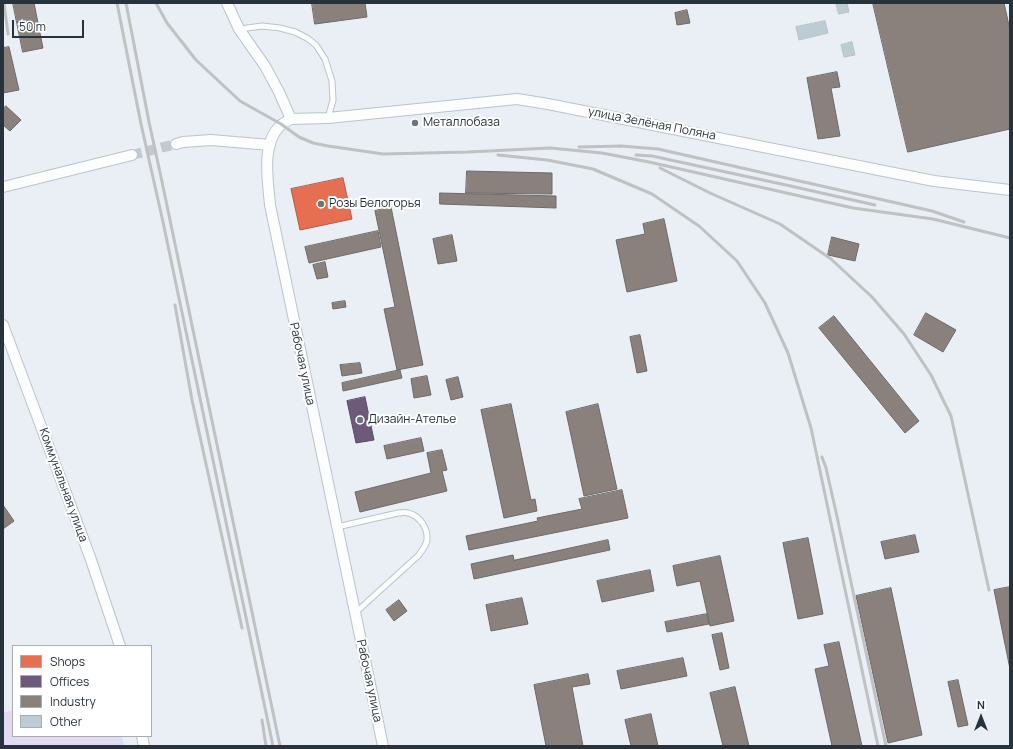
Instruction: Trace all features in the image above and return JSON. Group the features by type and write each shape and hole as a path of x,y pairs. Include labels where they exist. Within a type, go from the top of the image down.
{"street":[{"path":"227,3 239,29 265,66 291,119"},
{"name":"улица Зелёная Поляна","path":"291,119 328,118 517,99 556,105 934,181 1010,190"},
{"name":"Рабочая улица","path":"291,119 281,124 275,132 270,145 267,161 270,205 336,527 383,746"},
{"path":"176,144 211,140 270,145"},
{"path":"3,187 132,155"},
{"name":"Коммунальная улица","path":"3,325 90,557 120,645"}],"lane":[{"path":"239,29 262,26 280,28 295,32 307,38 316,45 325,59 332,81 333,100 328,118"},
{"path":"336,527 398,513 407,513 416,517 423,523 426,532 427,540 419,555 355,613"}],"shaded area":[{"path":"12,710 12,737 122,737 124,746 3,746 3,713"}],"building: Shops":[{"name":"Розы Белогорья","path":"343,178 352,219 300,230 291,189"}],"building: Offices":[{"name":"Дизайн-Ателье","path":"365,397 374,440 356,443 347,401"}],"building: Industry":[{"path":"13,3 34,3 43,48 23,52"},
{"path":"312,3 365,3 367,17 315,24"},
{"path":"873,3 1004,3 1010,30 1010,129 908,152"},
{"path":"687,10 690,23 677,25 675,13"},
{"path":"9,47 19,90 3,93 3,48"},
{"path":"837,72 840,87 831,88 840,136 818,139 807,78"},
{"path":"6,106 21,120 10,131 3,125 3,109"},
{"path":"467,171 552,173 552,194 466,193"},
{"path":"440,193 556,196 556,208 440,204"},
{"path":"391,207 423,365 397,370 384,309 395,307 375,211"},
{"path":"664,219 677,281 627,292 616,240 645,234 643,224"},
{"path":"378,231 381,247 309,263 305,247"},
{"path":"452,235 457,261 438,264 433,239"},
{"path":"832,237 859,244 855,261 828,255"},
{"path":"325,262 328,277 317,279 313,265"},
{"path":"345,301 346,307 333,309 332,303"},
{"path":"926,313 956,330 943,352 914,335"},
{"path":"834,316 919,421 905,433 819,328"},
{"path":"640,335 647,371 637,373 630,337"},
{"path":"360,363 362,373 342,376 340,365"},
{"path":"400,370 402,378 343,391 342,383"},
{"path":"427,376 431,395 414,398 411,379"},
{"path":"458,377 463,397 451,400 446,380"},
{"path":"511,404 531,500 535,499 537,511 504,518 481,410"},
{"path":"598,404 617,489 584,496 566,412"},
{"path":"421,438 424,451 387,459 384,446"},
{"path":"442,450 447,470 442,471 447,491 360,512 355,492 431,473 427,453"},
{"path":"622,490 628,518 469,550 466,536 538,521 537,518 582,509 579,499"},
{"path":"3,505 14,521 3,529"},
{"path":"915,535 919,552 885,559 881,542"},
{"path":"808,538 823,614 798,619 783,543"},
{"path":"608,540 610,550 474,579 471,564 513,555 514,560"},
{"path":"720,556 734,621 710,626 700,581 677,586 673,566"},
{"path":"650,570 654,591 602,602 597,581"},
{"path":"1010,587 1010,669 994,590"},
{"path":"891,588 922,735 888,743 856,596"},
{"path":"522,598 528,624 491,631 486,605"},
{"path":"399,600 407,611 394,621 386,610"},
{"path":"707,614 709,624 667,632 665,622"},
{"path":"722,633 729,668 720,670 712,635"},
{"path":"839,642 862,746 832,746 815,669 829,666 824,645"},
{"path":"683,658 687,676 621,689 617,671"},
{"path":"588,674 590,684 572,687 583,746 546,746 534,685"},
{"path":"958,680 968,725 958,727 948,682"},
{"path":"735,687 749,746 723,746 710,693"},
{"path":"651,714 658,746 631,746 625,720"}],"building: Other":[{"path":"836,3 847,3 849,12 839,14"},
{"path":"825,21 828,33 799,40 796,27"},
{"path":"852,42 855,55 844,57 841,45"}],"tunnel":[{"path":"132,155 176,144"}],"railway":[{"path":"4,3 8,34"},
{"path":"117,3 141,124 273,746"},
{"path":"126,3 149,122 280,746"},
{"path":"156,3 167,23 196,60 240,101 281,124 299,137 313,143 383,154 550,148 602,153 649,162 853,208 933,219 1010,238"},
{"path":"579,147 621,146 658,149 932,211 964,222"},
{"path":"498,155 547,160 593,169 652,194 699,226 737,261 765,303 788,353 811,428 878,746"},
{"path":"636,155 652,156 875,205"},
{"path":"660,168 710,193 780,224 831,259 872,297 904,334 931,375 951,416 989,590"},
{"path":"175,305 192,400 242,628"},
{"path":"822,457 836,512 886,746"},
{"path":"262,720 266,746"}],"place":[{"name":"Металлобаза","path":"415,123"},
{"name":"Розы Белогорья","path":"321,204"},
{"name":"Дизайн-Ателье","path":"360,420"}]}
